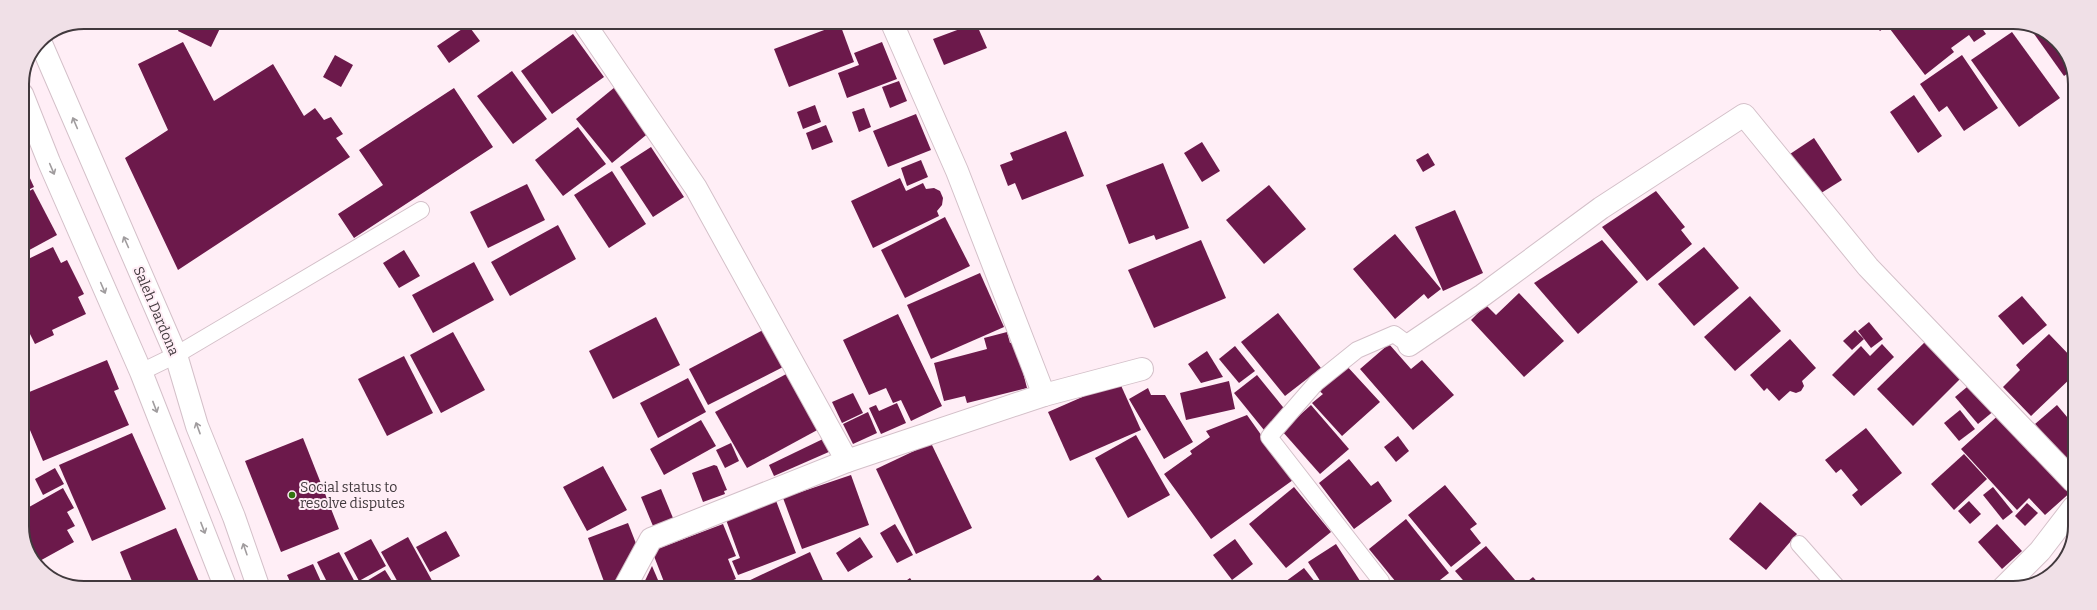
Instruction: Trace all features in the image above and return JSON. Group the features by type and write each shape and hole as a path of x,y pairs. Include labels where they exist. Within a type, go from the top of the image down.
{"street":[{"path":"589,29 696,188 847,462"},
{"path":"895,29 957,171 1044,395"},
{"name":"Saleh Dardona","path":"43,48 176,355 197,426 234,517 256,581"},
{"path":"29,111 64,197 141,372 223,581"},
{"path":"1409,345 1483,295 1601,208 1744,115 1868,268 2068,476"},
{"path":"628,581 650,539 847,462 1044,395 1142,369"},
{"path":"2010,581 2040,551 2068,515"}],"lane":[{"path":"141,372 176,355 421,210"},
{"path":"1381,581 1269,437 1316,383 1357,350 1394,334 1409,345"},
{"path":"1799,544 1832,581"}],"building":[{"path":"179,29 220,29 211,47 178,31"},
{"path":"462,29 471,29 480,41 449,63 437,46"},
{"path":"827,29 842,29 854,62 789,87 774,49"},
{"path":"960,29 979,29 987,48 944,65 933,39"},
{"path":"1890,29 1982,29 1986,34 1974,42 1969,35 1951,48 1954,52 1925,75"},
{"path":"2012,32 2060,98 2019,127 1971,60"},
{"path":"573,34 604,77 552,114 521,71"},
{"path":"2034,34 2043,38 2059,54 2066,70 2067,74 2064,76"},
{"path":"183,42 214,101 273,64 304,116 315,108 324,120 331,117 343,134 336,138 350,157 178,270 125,158 168,130 138,64"},
{"path":"882,42 897,79 847,98 838,73 859,65 854,53"},
{"path":"335,55 353,65 341,87 323,77"},
{"path":"1962,55 1998,108 1964,131 1947,106 1939,112 1920,84"},
{"path":"512,71 547,119 513,144 477,96"},
{"path":"899,81 907,101 890,108 882,87"},
{"path":"615,87 651,131 612,163 576,119"},
{"path":"454,88 493,147 354,238 338,214 383,185 359,150"},
{"path":"1914,95 1942,136 1918,153 1890,112"},
{"path":"815,105 821,122 803,129 797,112"},
{"path":"864,108 871,127 859,132 852,112"},
{"path":"916,114 931,150 888,167 873,131"},
{"path":"826,125 833,142 812,150 806,133"},
{"path":"578,127 606,164 563,196 535,160"},
{"path":"1066,131 1084,176 1022,200 1015,183 1008,186 1000,165 1013,160 1010,153"},
{"path":"1814,138 1842,180 1818,195 1790,154"},
{"path":"1202,142 1220,171 1202,182 1184,153"},
{"path":"651,147 684,197 653,217 620,167"},
{"path":"1428,153 1435,165 1423,172 1416,160"},
{"path":"921,160 928,177 907,186 901,168"},
{"path":"1163,163 1189,228 1156,240 1154,235 1129,244 1106,185"},
{"path":"612,171 646,224 609,248 574,195"},
{"path":"29,176 34,187 29,190"},
{"path":"900,178 906,191 923,183 926,189 934,188 940,191 943,198 942,205 937,211 939,216 873,248 851,201"},
{"path":"527,184 545,220 488,248 470,212"},
{"path":"1269,185 1306,229 1264,264 1226,220"},
{"path":"33,189 57,235 29,250 29,191"},
{"path":"1656,191 1685,227 1681,230 1692,244 1647,281 1602,227"},
{"path":"1455,210 1483,273 1443,291 1415,227"},
{"path":"945,217 970,266 905,298 881,250"},
{"path":"558,225 576,259 510,296 491,262"},
{"path":"1395,234 1441,289 1428,299 1424,294 1395,319 1353,269"},
{"path":"1201,240 1226,298 1154,328 1128,270"},
{"path":"1602,240 1638,282 1578,334 1534,283"},
{"path":"53,247 61,263 67,260 84,294 78,297 86,314 52,330 54,335 35,344 29,332 29,259"},
{"path":"1704,247 1739,288 1694,326 1658,284"},
{"path":"404,250 420,276 399,288 383,263"},
{"path":"474,262 494,300 433,333 412,295"},
{"path":"980,273 1004,327 931,359 907,305"},
{"path":"1519,293 1564,341 1524,377 1471,320 1486,305 1496,315"},
{"path":"1750,296 1781,331 1735,371 1704,337"},
{"path":"2022,296 2047,325 2023,345 1998,316"},
{"path":"1278,313 1321,368 1285,396 1241,342"},
{"path":"898,314 942,406 911,421 901,400 893,403 886,388 869,395 843,340"},
{"path":"656,317 680,365 613,399 589,351"},
{"path":"1869,322 1883,339 1871,348 1858,331"},
{"path":"765,329 785,366 708,405 689,369"},
{"path":"1855,330 1864,339 1852,350 1843,341"},
{"path":"453,332 485,390 441,413 410,355"},
{"path":"1007,332 1010,343 1015,341 1027,388 967,403 965,396 944,401 934,363 987,349 984,338"},
{"path":"2049,334 2068,354 2068,381 2031,416 2003,387 2020,370 2016,365"},
{"path":"1790,339 1816,368 1802,381 1804,386 1801,391 1796,393 1790,391 1779,401 1767,388 1764,391 1750,375"},
{"path":"1927,340 1963,376 1913,426 1877,389"},
{"path":"1389,344 1411,369 1422,360 1454,395 1413,430 1360,369"},
{"path":"1882,344 1894,357 1854,396 1832,375 1861,346 1870,356"},
{"path":"1235,346 1255,371 1239,383 1219,359"},
{"path":"1207,351 1223,377 1201,383 1188,364"},
{"path":"404,356 433,413 387,436 358,379"},
{"path":"107,360 119,389 114,391 129,425 43,461 29,428 29,392"},
{"path":"1345,364 1380,402 1342,436 1312,403 1323,394 1317,389"},
{"path":"790,372 821,428 747,468 715,412"},
{"path":"1257,375 1287,412 1264,430 1234,393"},
{"path":"688,378 706,412 658,438 640,403"},
{"path":"1119,381 1141,430 1070,461 1048,412"},
{"path":"1229,381 1235,409 1186,420 1180,393"},
{"path":"1973,382 1995,410 1978,424 1955,397"},
{"path":"1148,388 1151,395 1165,395 1193,442 1164,459 1129,399"},
{"path":"853,393 863,413 842,423 832,402"},
{"path":"897,403 906,423 881,434 869,408 876,405 879,411"},
{"path":"1311,405 1349,449 1320,474 1282,431"},
{"path":"2057,405 2068,418 2068,462 2035,424"},
{"path":"1960,410 1975,429 1959,441 1944,423"},
{"path":"868,412 877,433 853,444 843,424"},
{"path":"2002,412 2068,485 2068,494 2045,515 2029,498 2017,510 1961,449"},
{"path":"1247,415 1293,480 1211,539 1164,474 1192,454 1190,451 1210,437 1206,431"},
{"path":"701,420 716,446 664,475 650,449"},
{"path":"1866,428 1902,473 1861,506 1852,495 1858,490 1841,469 1836,473 1825,460"},
{"path":"132,433 166,509 92,541 59,465"},
{"path":"1136,435 1170,495 1128,518 1095,458"},
{"path":"1398,436 1409,451 1396,462 1384,447"},
{"name":"Social status to resolve disputes","path":"303,438 339,529 281,552 245,461"},
{"path":"825,438 831,451 774,476 769,465"},
{"path":"731,443 739,461 725,468 716,450"},
{"path":"931,443 972,528 916,554 876,469"},
{"path":"1964,454 1987,479 1954,510 1931,484"},
{"path":"1349,459 1371,486 1378,481 1392,501 1354,529 1319,483"},
{"path":"714,465 717,466 727,490 724,491 725,494 703,502 692,473"},
{"path":"603,466 627,510 587,531 563,487"},
{"path":"55,468 64,484 43,495 35,479"},
{"path":"851,475 869,525 802,549 783,498"},
{"path":"1445,485 1477,524 1470,529 1481,543 1451,567 1408,515"},
{"path":"1294,487 1331,532 1286,568 1249,524"},
{"path":"1993,487 2013,512 2003,520 1983,495"},
{"path":"63,488 74,508 67,512 75,526 67,530 74,542 41,560 36,553 30,537 29,507"},
{"path":"661,489 673,518 653,526 641,497"},
{"path":"775,498 796,553 738,575 732,561 740,558 725,517"},
{"path":"1969,501 1981,514 1970,524 1958,511"},
{"path":"1760,502 1797,534 1766,570 1729,539"},
{"path":"2027,503 2038,513 2025,526 2015,516"},
{"path":"1406,519 1449,573 1439,581 1395,581 1369,549"},
{"path":"628,523 637,546 622,581 604,581 588,538"},
{"path":"723,524 736,556 728,559 736,579 731,581 664,581 652,551"},
{"path":"895,524 913,555 897,563 880,533"},
{"path":"1997,524 2022,551 2002,569 1978,542"},
{"path":"176,528 199,581 132,581 120,552"},
{"path":"446,531 460,556 430,572 416,547"},
{"path":"408,537 432,581 397,581 381,552"},
{"path":"860,537 873,557 848,572 836,553"},
{"path":"371,539 386,566 359,581 344,553"},
{"path":"1235,539 1253,564 1232,580 1213,555"},
{"path":"1336,544 1360,581 1320,581 1308,562"},
{"path":"1486,546 1516,581 1464,581 1455,571"},
{"path":"339,552 354,581 326,581 317,562"},
{"path":"810,552 823,581 748,581"},
{"path":"313,564 321,581 290,581 287,575"},
{"path":"652,566 658,581 645,581"},
{"path":"1304,568 1314,581 1286,581"},
{"path":"385,570 392,581 367,581"},
{"path":"1098,575 1103,581 1092,581"},
{"path":"1533,577 1537,581 1528,581"}],"place":[{"name":"Social status to resolve disputes","path":"292,495"}]}
